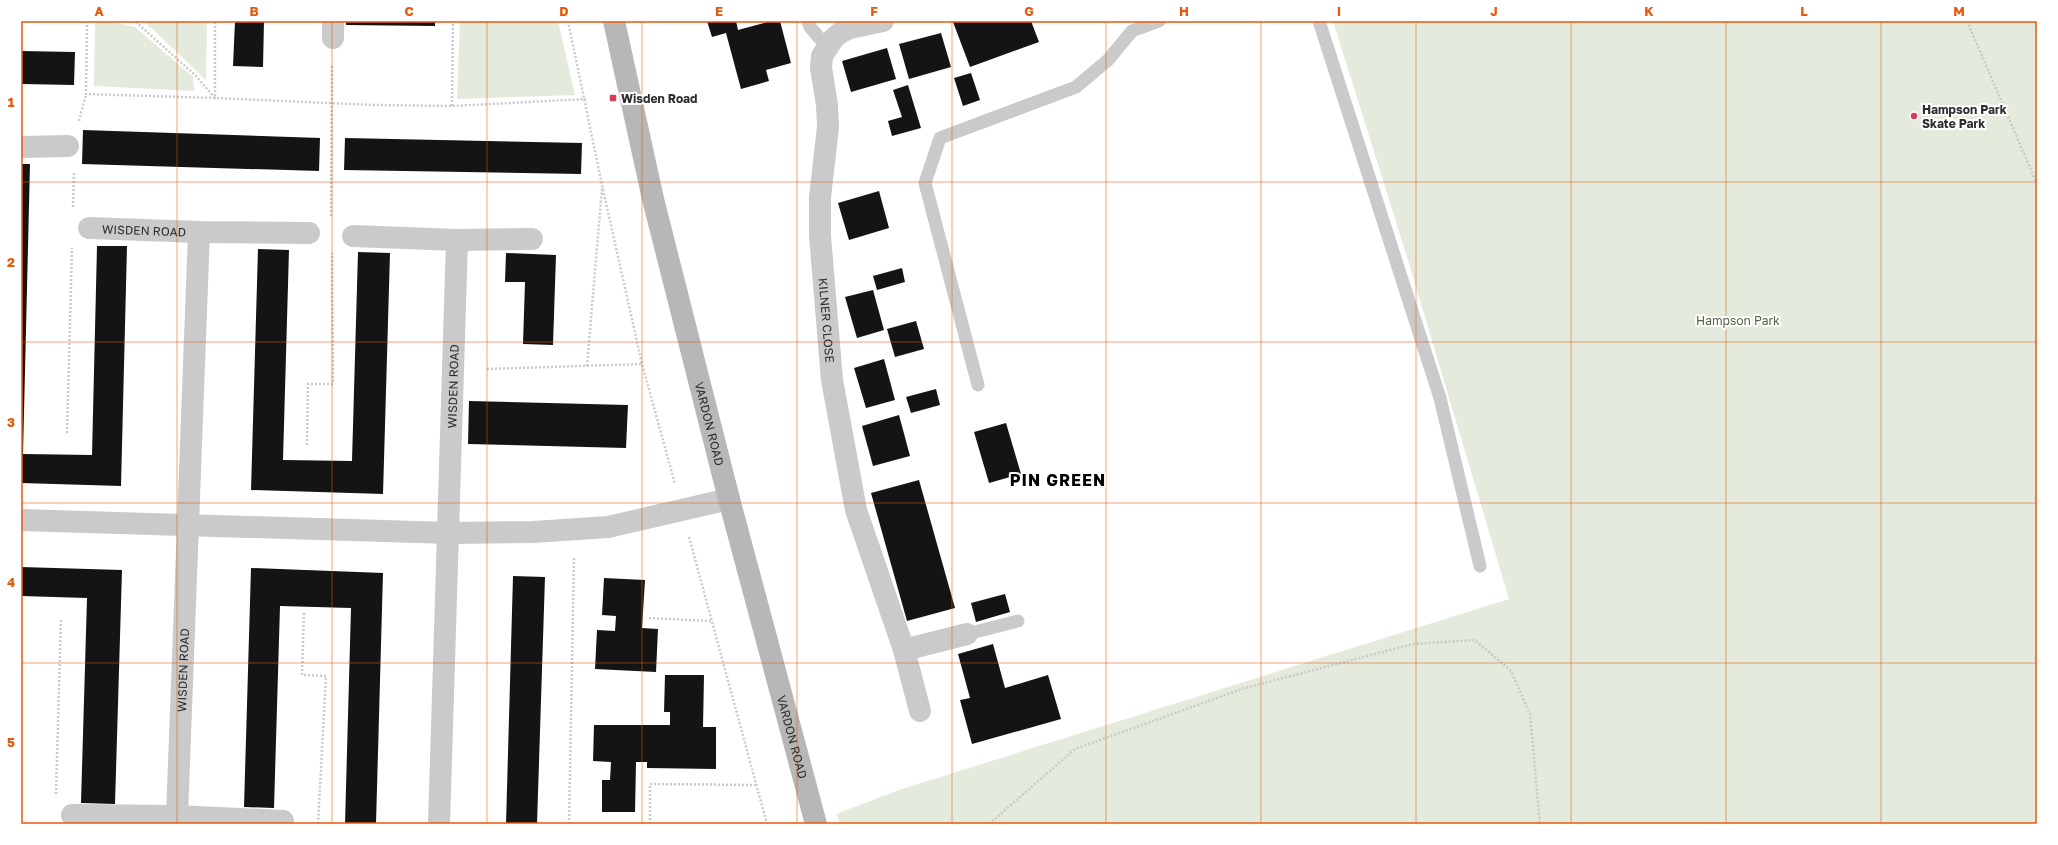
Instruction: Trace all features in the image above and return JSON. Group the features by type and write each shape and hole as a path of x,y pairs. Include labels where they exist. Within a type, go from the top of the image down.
{"street":[{"name":"VARDON ROAD","path":"614,21 653,199 728,499 816,824"},
{"name":"KILNER CLOSE","path":"883,21 850,28 833,39 822,56 821,68 827,105 828,127 820,197 820,236 832,380 856,510 904,650 920,711"},
{"path":"21,147 73,147"},
{"name":"WISDEN ROAD","path":"89,228 199,232 309,233"},
{"name":"WISDEN ROAD","path":"177,816 199,232"},
{"path":"353,236 458,240 532,239"},
{"name":"WISDEN ROAD","path":"439,824 458,240"},
{"path":"21,520 449,533 575,531 608,527 728,499"},
{"path":"904,650 966,634"},
{"path":"72,815 177,816 283,821"}],"lane":[{"path":"808,21 810,27 827,47"},
{"path":"978,385 925,183 940,138 1076,87 1108,60 1132,31 1159,21"},
{"path":"1319,21 1440,398 1480,566"},
{"path":"966,634 1018,621"}],"path":[{"path":"73,213 73,147 86,94 87,21"},
{"path":"132,21 136,22 189,70 215,98"},
{"path":"215,21 215,98"},
{"path":"452,106 453,21"},
{"path":"568,21 586,100 602,185 642,364 676,490"},
{"path":"1967,21 2037,184"},
{"path":"86,94 374,105 452,106 586,100"},
{"path":"587,366 602,185"},
{"path":"67,433 72,244"},
{"path":"487,369 642,364"},
{"path":"569,824 575,531"},
{"path":"688,534 767,824"},
{"path":"304,613 302,675 326,676 318,824"},
{"path":"56,800 61,618"},
{"path":"649,618 711,621"},
{"path":"989,824 1075,749 1245,688 1413,644 1474,640 1511,671 1530,714 1540,824"},
{"path":"650,824 650,784 756,785"}],"green space":[{"path":"95,21 107,21 135,27 193,77 194,91 94,86"},
{"path":"144,21 207,21 206,80"},
{"path":"460,21 558,21 575,95 457,99"},
{"name":"Hampson Park","path":"1333,21 2037,21 2037,824 840,824 836,814 899,790 1509,599 1408,260"}],"building":[{"path":"235,21 264,21 263,67 233,66"},
{"path":"346,21 435,21 435,26 346,25"},
{"path":"707,21 736,21 738,30 771,21 780,21 791,63 766,70 769,81 741,89 726,33 712,37"},
{"path":"1031,21 1039,42 970,67 953,22"},
{"path":"941,33 951,67 909,79 899,44"},
{"path":"887,48 896,79 851,92 842,61"},
{"path":"21,51 75,52 74,85 21,84"},
{"path":"971,73 980,100 963,106 954,78"},
{"path":"908,85 921,128 892,136 888,121 902,117 893,90"},
{"path":"83,130 320,138 319,171 82,164"},
{"path":"345,138 582,143 581,174 344,170"},
{"path":"21,164 30,164 23,454 92,455 97,246 127,246 121,486 21,483"},
{"path":"879,191 889,228 849,240 838,203"},
{"path":"258,249 289,250 283,460 352,461 358,252 390,253 383,494 251,490"},
{"path":"506,253 556,255 553,345 523,344 525,282 505,282"},
{"path":"902,268 905,282 877,290 873,276"},
{"path":"873,290 884,330 857,338 845,297"},
{"path":"916,321 924,349 895,357 887,329"},
{"path":"884,359 895,400 866,408 854,368"},
{"path":"936,389 940,405 911,413 906,397"},
{"path":"469,401 628,405 626,448 468,444"},
{"path":"899,415 910,456 873,466 862,426"},
{"path":"1006,423 1021,474 989,483 974,432"},
{"path":"919,480 955,608 907,621 871,493"},
{"path":"21,567 122,570 115,804 81,803 87,598 21,596"},
{"path":"251,568 383,573 376,824 345,824 351,608 280,606 274,808 244,807"},
{"path":"513,576 545,577 537,824 506,824"},
{"path":"604,578 645,580 642,628 658,629 656,672 595,669 597,630 615,631 616,616 602,615"},
{"path":"1005,594 1010,612 976,622 971,603"},
{"path":"993,644 1005,688 1048,675 1061,719 972,744 960,700 970,698 958,654"},
{"path":"665,675 704,675 703,727 716,727 716,769 647,768 647,762 636,762 635,812 602,812 602,780 610,780 611,762 593,761 594,725 670,725 670,712 664,712"}],"place":[{"name":"Wisden Road","path":"613,98"},
{"name":"Hampson Park Skate Park","path":"1914,116"}],"district":[{"name":"PIN GREEN","path":"1058,480"}]}
